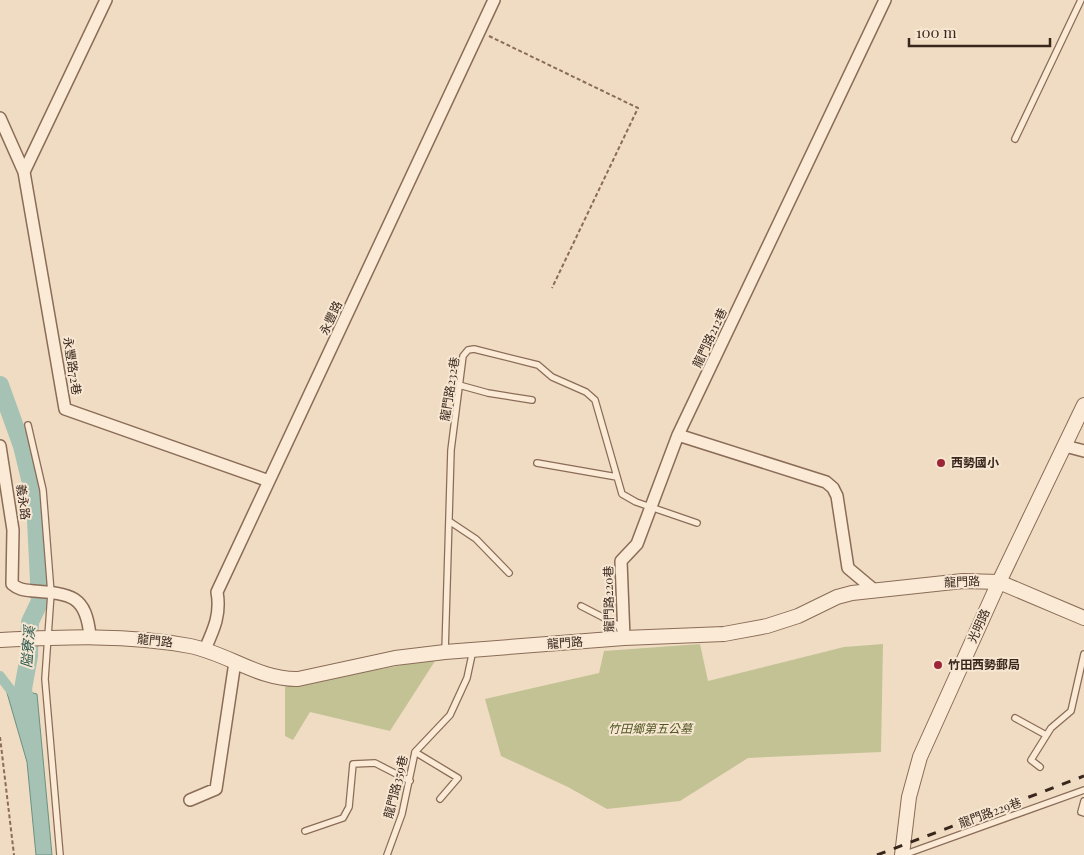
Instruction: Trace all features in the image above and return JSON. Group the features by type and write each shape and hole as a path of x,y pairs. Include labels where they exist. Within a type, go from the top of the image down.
{"street":[{"path":"24,172 106,0"},
{"name":"永豐路","path":"205,650 218,619 220,605 218,592 494,0"},
{"name":"龍門路212巷","path":"678,435 886,0"},
{"name":"永豐路72巷","path":"0,118 24,172 65,409 269,481"},
{"name":"光明路","path":"902,855 908,797 920,758 999,582 1084,405"},
{"path":"678,435 826,482 833,488 837,496 848,568 873,589"},
{"name":"龍門路220巷","path":"624,638 621,561 637,544 653,508 678,435"},
{"name":"義永路","path":"0,446 13,530 12,584 18,589 48,592"},
{"path":"1065,446 1084,451"},
{"name":"龍門路","path":"0,640 90,636 166,642 205,650 285,679 298,679 394,658 473,649 624,638 724,634 767,626 798,616 837,597 873,589 963,581 999,582 1084,618"},
{"path":"48,592 66,595 83,605 88,616 90,636"},
{"path":"190,800 216,789 235,662"}],"lane":[{"path":"1015,139 1081,0"},
{"name":"龍門路232巷","path":"445,652 451,450 463,356 468,350 474,349 532,363 552,376 586,392 595,400 617,477"},
{"path":"459,385 488,393 532,400"},
{"path":"28,425 43,490 48,592 44,638 45,679 60,855"},
{"path":"537,462 617,477 622,494 627,499 697,523"},
{"path":"449,521 476,538 509,573"},
{"path":"581,606 618,625 624,638"},
{"name":"龍門路359巷","path":"386,855 402,814 415,752 450,715 467,678 473,649"},
{"path":"1040,767 1031,760 1051,728 1071,711 1080,663 1084,654"},
{"path":"1015,718 1046,735"},
{"path":"415,752 458,778 440,799"},
{"path":"305,831 343,818 349,807 352,764 375,763 410,781"},
{"name":"龍門路229巷","path":"902,855 1084,790"},
{"path":"1084,801 1081,812 1084,813"}],"path":[{"path":"480,32 638,108 552,288"},
{"path":"0,737 14,855"}],"green space":[{"name":"竹田鄉第五公墓","path":"700,644 708,681 844,647 883,644 881,752 748,758 680,801 607,809 568,787 501,756 485,699 599,673 604,651"},
{"path":"435,661 390,731 310,712 293,740 285,736 285,687 408,664"}],"shaded area":[{"path":"5,686 37,694 52,855 36,855 27,762"}],"waterway":[{"name":"隘寮溪","path":"0,385 22,446 35,500 40,601 30,622 29,656 23,689 27,713"},
{"path":"0,676 16,697"}],"railway":[{"path":"877,855 1084,776"}],"place":[{"name":"西勢國小","path":"941,463"},
{"name":"竹田西勢郵局","path":"938,665"}]}
